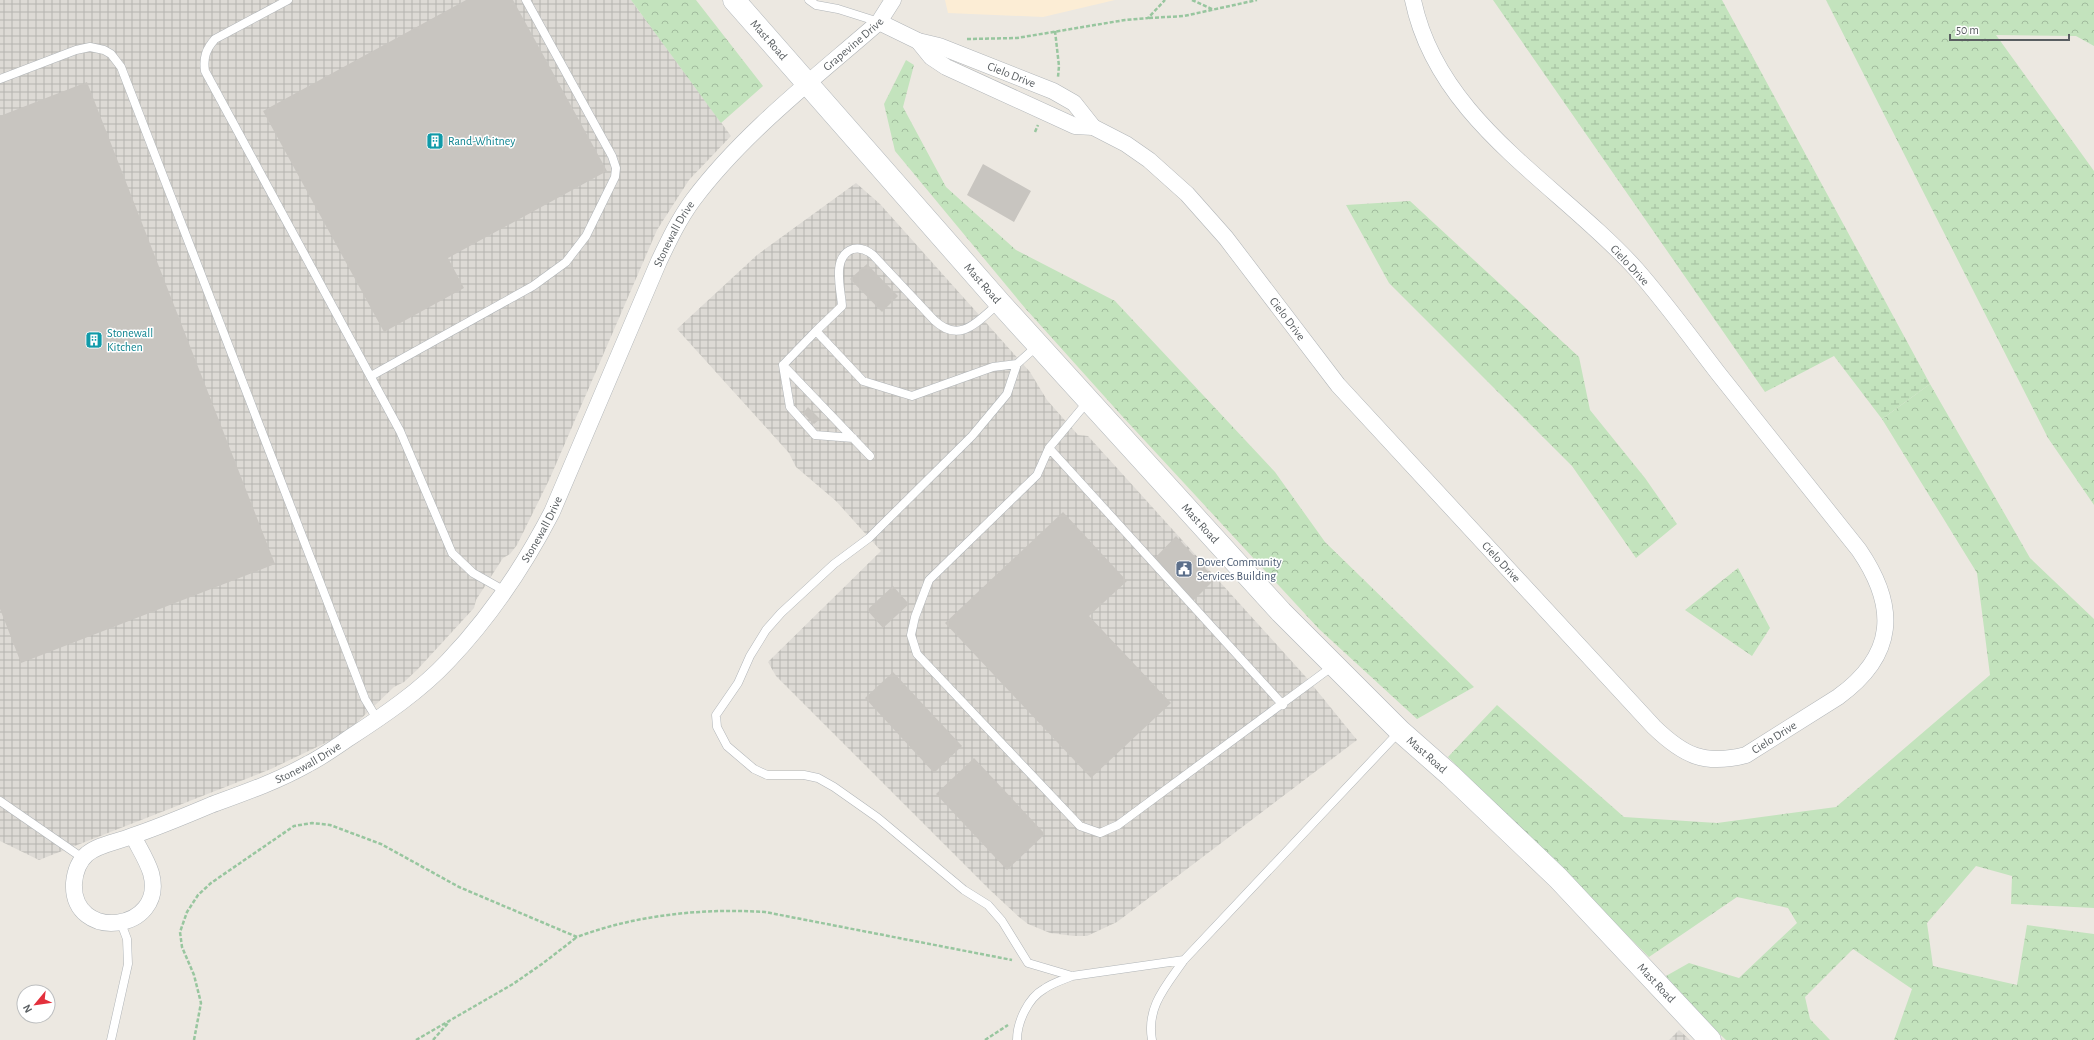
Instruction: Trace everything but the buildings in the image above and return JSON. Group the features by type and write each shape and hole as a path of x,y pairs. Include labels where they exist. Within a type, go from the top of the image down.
{"street":[{"name":"Mast Road","path":"734,0 1000,303 1281,612 1333,666 1400,731 1450,775 1558,878 1710,1040"},
{"name":"Grapevine Drive","path":"809,84 879,22 893,0"},
{"name":"Cielo Drive","path":"879,22 918,41 931,57 946,67 1076,126 1093,127 1126,144 1149,160 1187,194 1226,238 1304,343 1338,385 1654,727 1682,751 1696,757 1713,760 1730,759 1746,755 1838,697 1862,678 1879,652 1886,621 1879,586 1859,550 1649,284 1609,242 1488,132 1461,101 1447,83 1430,50 1422,32 1413,0"},
{"name":"Stonewall Drive","path":"121,923 108,924 95,920 84,912 77,901 74,888 74,876 79,864 84,859 98,848 252,790 309,764 377,719 405,698 447,662 478,627 532,551 552,512 634,316 674,230 692,201 739,146 809,84"},
{"path":"121,923 133,919 143,910 150,898 152,885 150,872 133,836"}],"lane":[{"path":"288,0 215,39 208,47 205,54 206,71 400,431 452,553 473,573 505,591"},
{"path":"371,376 533,286 566,262 586,236 615,177 616,168 612,156 526,0"},
{"path":"809,0 816,5 838,9 879,22"},
{"path":"0,79 76,50 90,47 104,50 111,54 121,67 365,699 377,719"},
{"path":"783,365 842,306 839,264 844,254 856,248 868,251 873,255 934,320 946,329 959,331 971,327 1000,303"},
{"path":"816,331 863,381 912,396 993,367 1017,364"},
{"path":"1038,345 1017,364 1007,394 972,436 869,538 834,564 781,613 766,630 750,656 738,683 716,715 716,727 727,746 754,769 767,775 804,775 818,778 834,787 878,818 964,890 988,905 1002,921 1028,963 1072,976"},
{"path":"783,365 790,407 815,435 853,438"},
{"path":"783,365 870,456"},
{"path":"1089,400 1049,448 1037,475 929,580 915,616 911,635 917,654 1080,826 1100,833 1118,825 1283,705 1333,666"},
{"path":"1049,448 1283,705"},
{"path":"1152,1040 1150,1029 1152,1011 1161,993 1184,960 1400,731"},
{"path":"0,801 84,859"},
{"path":"112,1040 128,964 127,939 121,923"},
{"path":"1017,1040 1022,1018 1030,1001 1043,989 1072,976 1184,960"}],"path":[{"path":"1148,18 1165,0"},
{"path":"1192,0 1215,11"},
{"path":"963,40 1017,38 1148,18 1184,16 1215,11 1257,0"},
{"path":"1055,31 1059,66 1056,82"},
{"path":"194,1040 201,1004 194,975 182,947 180,932 187,912 198,895 211,883 294,826 312,823 330,825 381,844 459,887 577,937"},
{"path":"416,1040 513,984 577,937 599,928 669,915 735,910 765,912 1028,963"},
{"path":"985,1040 1022,1018"},
{"path":"434,1040 450,1020"}],"shaded area":[{"path":"0,0 631,0 731,136 689,180 657,230 550,478 517,545 510,554 503,558 476,600 474,608 417,670 404,682 394,687 346,733 271,769 39,860 0,841"},
{"path":"945,0 1115,0 1043,17 948,13"},
{"path":"856,183 880,204 1030,372 1047,400 1078,435 1088,436 1305,676 1357,740 1117,922 1087,936 1050,933 1028,924 1019,917 991,891 776,676 768,662 881,551 836,501 796,467 789,453 677,329 757,255"},
{"path":"1679,1030 1690,1040 1669,1040"}],"green space":[{"path":"631,0 696,0 763,86 721,123"},
{"path":"1493,0 1722,0 1930,384 1882,419 1834,356 1765,392"},
{"path":"1826,0 2094,0 2094,46 2076,36 1996,35 2094,171 2094,505 2048,438"},
{"path":"906,60 914,65 903,107 946,187 1016,250 1115,301 1275,472 1325,542 1474,687 1417,719 1319,629 1122,416 1025,308 895,151 884,104"},
{"path":"1410,201 1579,357 1590,410 1645,478 1677,524 1636,558 1572,466 1389,283 1346,205"},
{"path":"1930,384 2030,558 2094,619 2094,908 2011,904 2012,876 1976,866 1927,923 1933,966 2017,985 2027,925 2094,934 2094,1040 1894,1040 1912,989 1853,949 1805,997 1810,1019 1830,1040 1726,1040 1691,1007 1666,976 1689,963 1739,978 1797,923 1788,908 1737,897 1649,957 1448,757 1497,705 1624,817 1717,823 1836,807 1990,675 1977,573 1882,419"},
{"path":"1738,568 1770,628 1752,656 1685,610"}],"place":[{"name":"Rand-Whitney","path":"435,141"},
{"name":"Stonewall Kitchen","path":"94,340"},
{"name":"Dover Community Services Building","path":"1184,569"}]}
